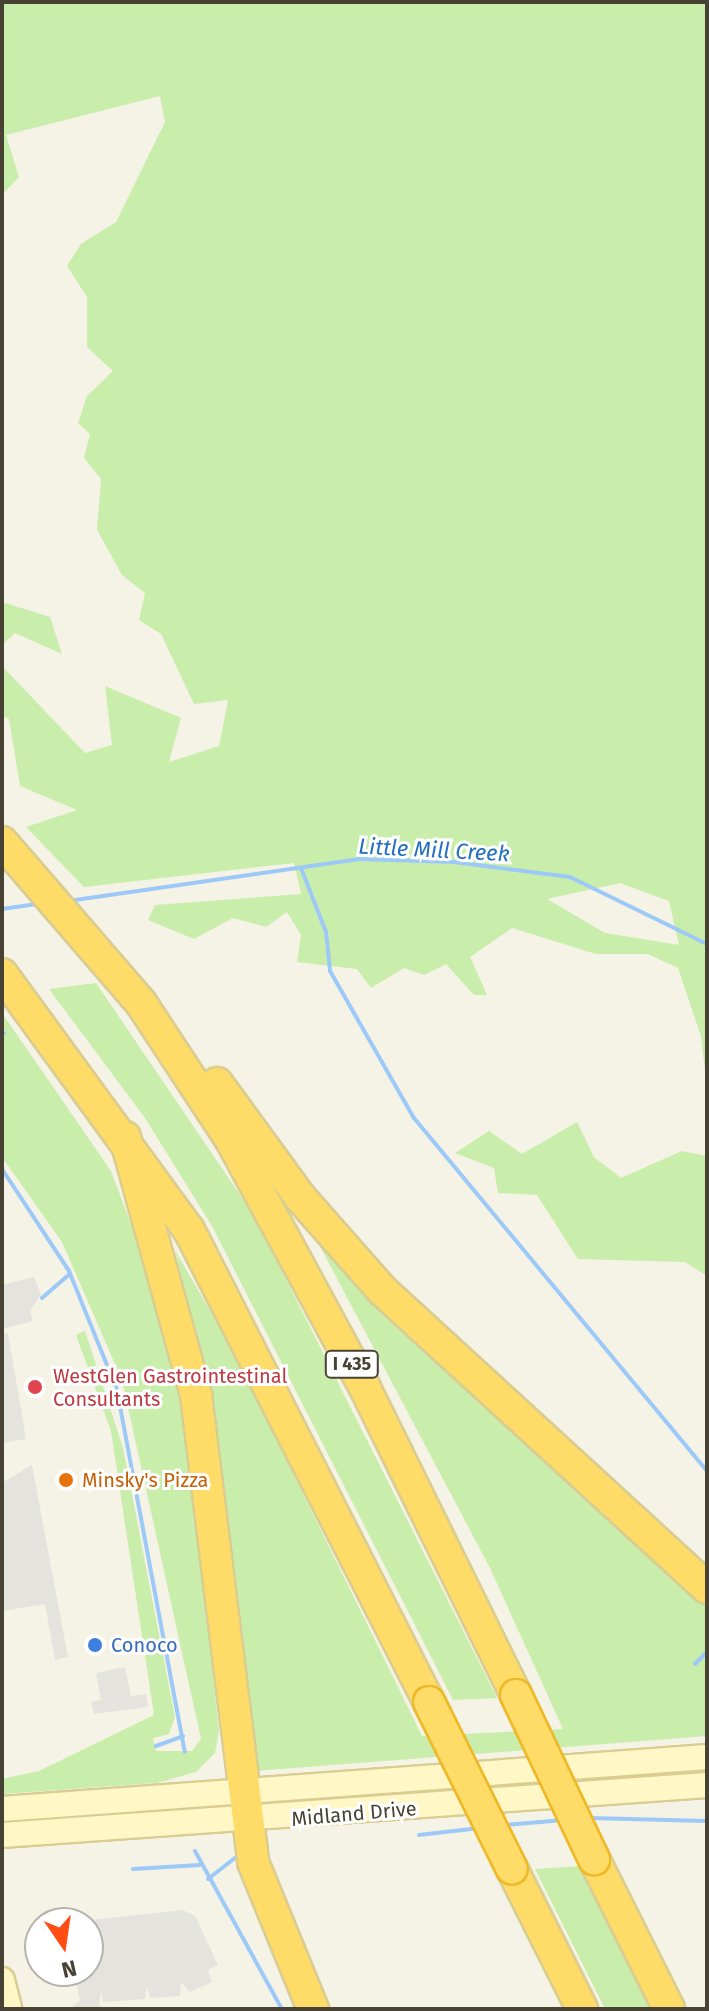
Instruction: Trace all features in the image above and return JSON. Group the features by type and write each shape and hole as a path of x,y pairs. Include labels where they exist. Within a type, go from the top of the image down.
{"highway":[{"name":"I 435","path":"2,842 171,1042 297,1256 669,2009"},
{"path":"2,974 35,1012 189,1230 582,2009"},
{"path":"171,1042 207,1070 300,1197 413,1322 707,1588"},
{"path":"125,1137 196,1395 244,1823 266,1906 313,2009"}],"main road":[{"name":"Midland Drive","path":"2,1809 239,1789 707,1757"},
{"name":"Midland Drive","path":"2,1835 244,1823 707,1785"},
{"path":"2,1980 9,2009"}],"green space":[{"path":"2,2 707,2 707,1088 701,1036 678,968 648,954 596,954 512,928 470,957 487,995 474,995 446,964 424,975 404,968 371,988 357,969 297,962 301,935 287,912 266,927 233,918 194,939 148,920 155,905 301,894 294,863 84,887 26,827 77,810 20,786 9,719 2,716 2,666 85,753 112,745 105,686 181,718 169,762 219,746 228,700 194,704 161,634 139,620 145,593 122,575 97,530 101,479 84,458 90,434 78,423 87,396 113,371 87,347 87,297 67,266 81,244 116,222 165,122 160,96 6,135 19,177 2,195","holes":["620,883 669,901 679,945 605,933 547,899"]},
{"path":"2,602 50,617 62,654 15,633 2,645"},
{"path":"96,983 253,1214 497,1698 453,1700 212,1226 145,1118 49,989"},
{"path":"2,1013 111,1171 177,1346 219,1731 215,1753 196,1772 157,1783 2,1794 2,1779 39,1771 154,1715 111,1431 76,1335 85,1331 123,1448 175,1717 169,1734 153,1738 156,1751 192,1751 201,1739 122,1380 62,1242 2,1157"},
{"path":"577,1122 594,1157 621,1178 682,1151 707,1156 707,1276 685,1262 578,1259 537,1195 498,1193 494,1168 455,1153 489,1131 522,1154"},
{"path":"314,1235 707,1605 707,1736 254,1771 210,1402 175,1250 232,1349 422,1736 563,1729 490,1568"},
{"path":"582,1866 652,2009 605,2009 535,1869"}],"shaded area":[{"path":"34,1277 41,1295 30,1311 33,1321 2,1329 2,1285"},
{"path":"8,1333 26,1439 2,1443 2,1334"},
{"path":"32,1465 68,1657 55,1660 45,1604 2,1611 2,1483"},
{"path":"125,1667 131,1696 146,1694 148,1707 94,1714 91,1702 101,1700 96,1673"},
{"path":"183,1910 195,1916 218,1965 208,1970 212,1982 190,1992 181,1982 180,1996 150,1998 147,1986 145,1999 103,2002 101,1991 99,2006 113,2009 70,2009 80,2000 77,1987 104,1987 104,1918"}],"waterway":[{"name":"Little Mill Creek","path":"68,901 358,859 454,862 570,877 707,944"},
{"path":"301,868 326,932 330,971 414,1118 707,1471"},
{"name":"Little Mill Creek","path":"2,909 39,904"},
{"path":"2,1169 69,1271 117,1390 185,1752"},
{"path":"42,1298 70,1274"},
{"path":"695,1664 707,1652"},
{"path":"156,1746 183,1736"},
{"path":"589,1818 707,1821"},
{"path":"505,1825 564,1820"},
{"path":"419,1835 480,1828"},
{"path":"195,1851 282,2009"},
{"path":"208,1879 240,1854"},
{"path":"133,1869 200,1865"}],"place":[{"name":"WestGlen Gastrointestinal Consultants","path":"35,1387"},
{"name":"Minsky's Pizza","path":"66,1480"},
{"name":"Conoco","path":"95,1645"}]}
